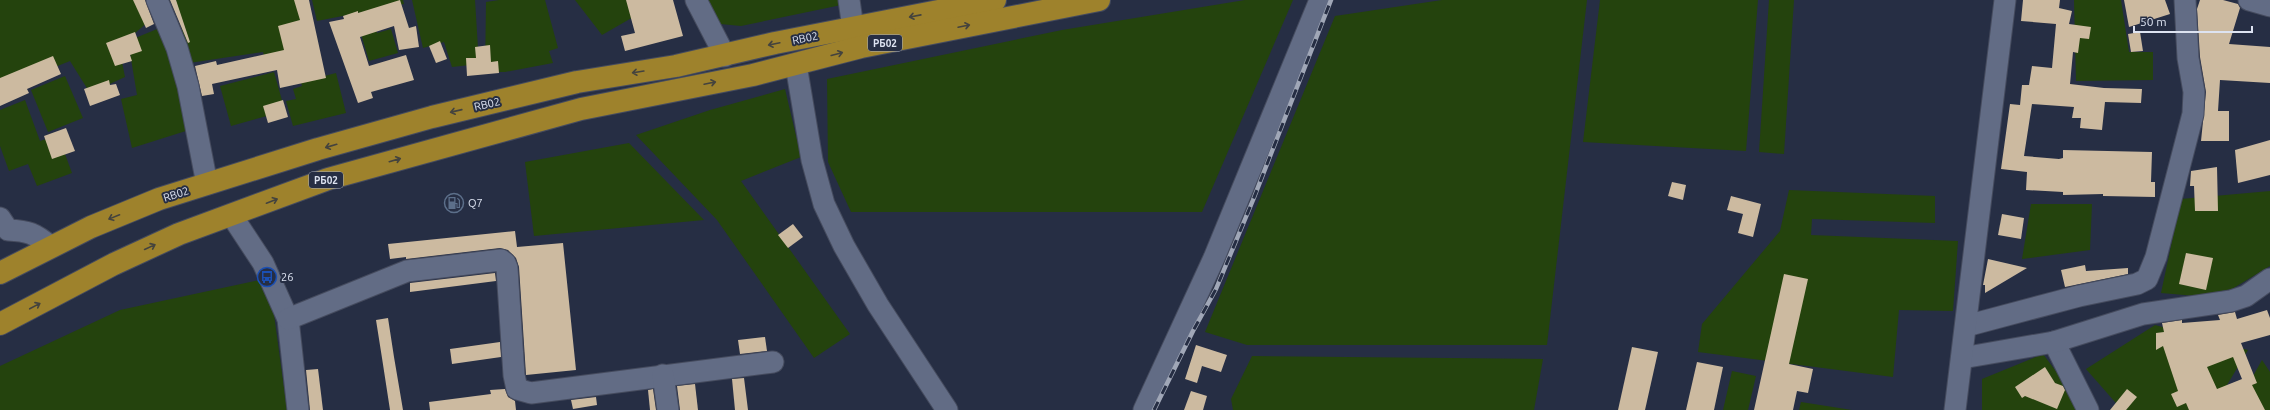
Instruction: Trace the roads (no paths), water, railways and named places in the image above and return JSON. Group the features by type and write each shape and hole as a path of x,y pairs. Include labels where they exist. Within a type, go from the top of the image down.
{"highway":[{"name":"RB02","path":"0,273 91,226 159,199 432,117 577,82 676,66 968,3 994,0"},
{"name":"RB02","path":"232,216 328,179 581,109 672,92 796,65 861,47 1099,0"},
{"name":"РБ02","path":"0,324 114,264 178,234 232,216"}],"street":[{"path":"157,0 177,48 188,86 207,184"},
{"path":"696,0 725,56"},
{"path":"850,0 854,28"},
{"path":"1144,410 1214,258 1320,0"},
{"path":"1955,410 2005,0"},
{"path":"1966,326 2079,296 2137,284 2146,279 2156,257 2192,114 2194,92 2188,58 2185,0"},
{"path":"2249,0 2270,6"},
{"path":"796,65 812,160 824,204 844,246 878,305 947,410"},
{"path":"232,216 263,263 288,319 298,410"},
{"path":"0,218 8,230 31,233 39,236 51,247"},
{"path":"288,319 407,270 501,260 507,268 517,389 525,393 773,362"},
{"path":"1962,358 2054,342 2143,314 2231,301 2246,296 2270,280"},
{"path":"2054,342 2088,410"},
{"path":"663,375 668,410"}],"railway":[{"path":"1154,410 1193,331 1216,289 1253,200 1331,0"}],"place":[{"name":"Q7","path":"454,203"},
{"name":"26","path":"267,277"}]}
